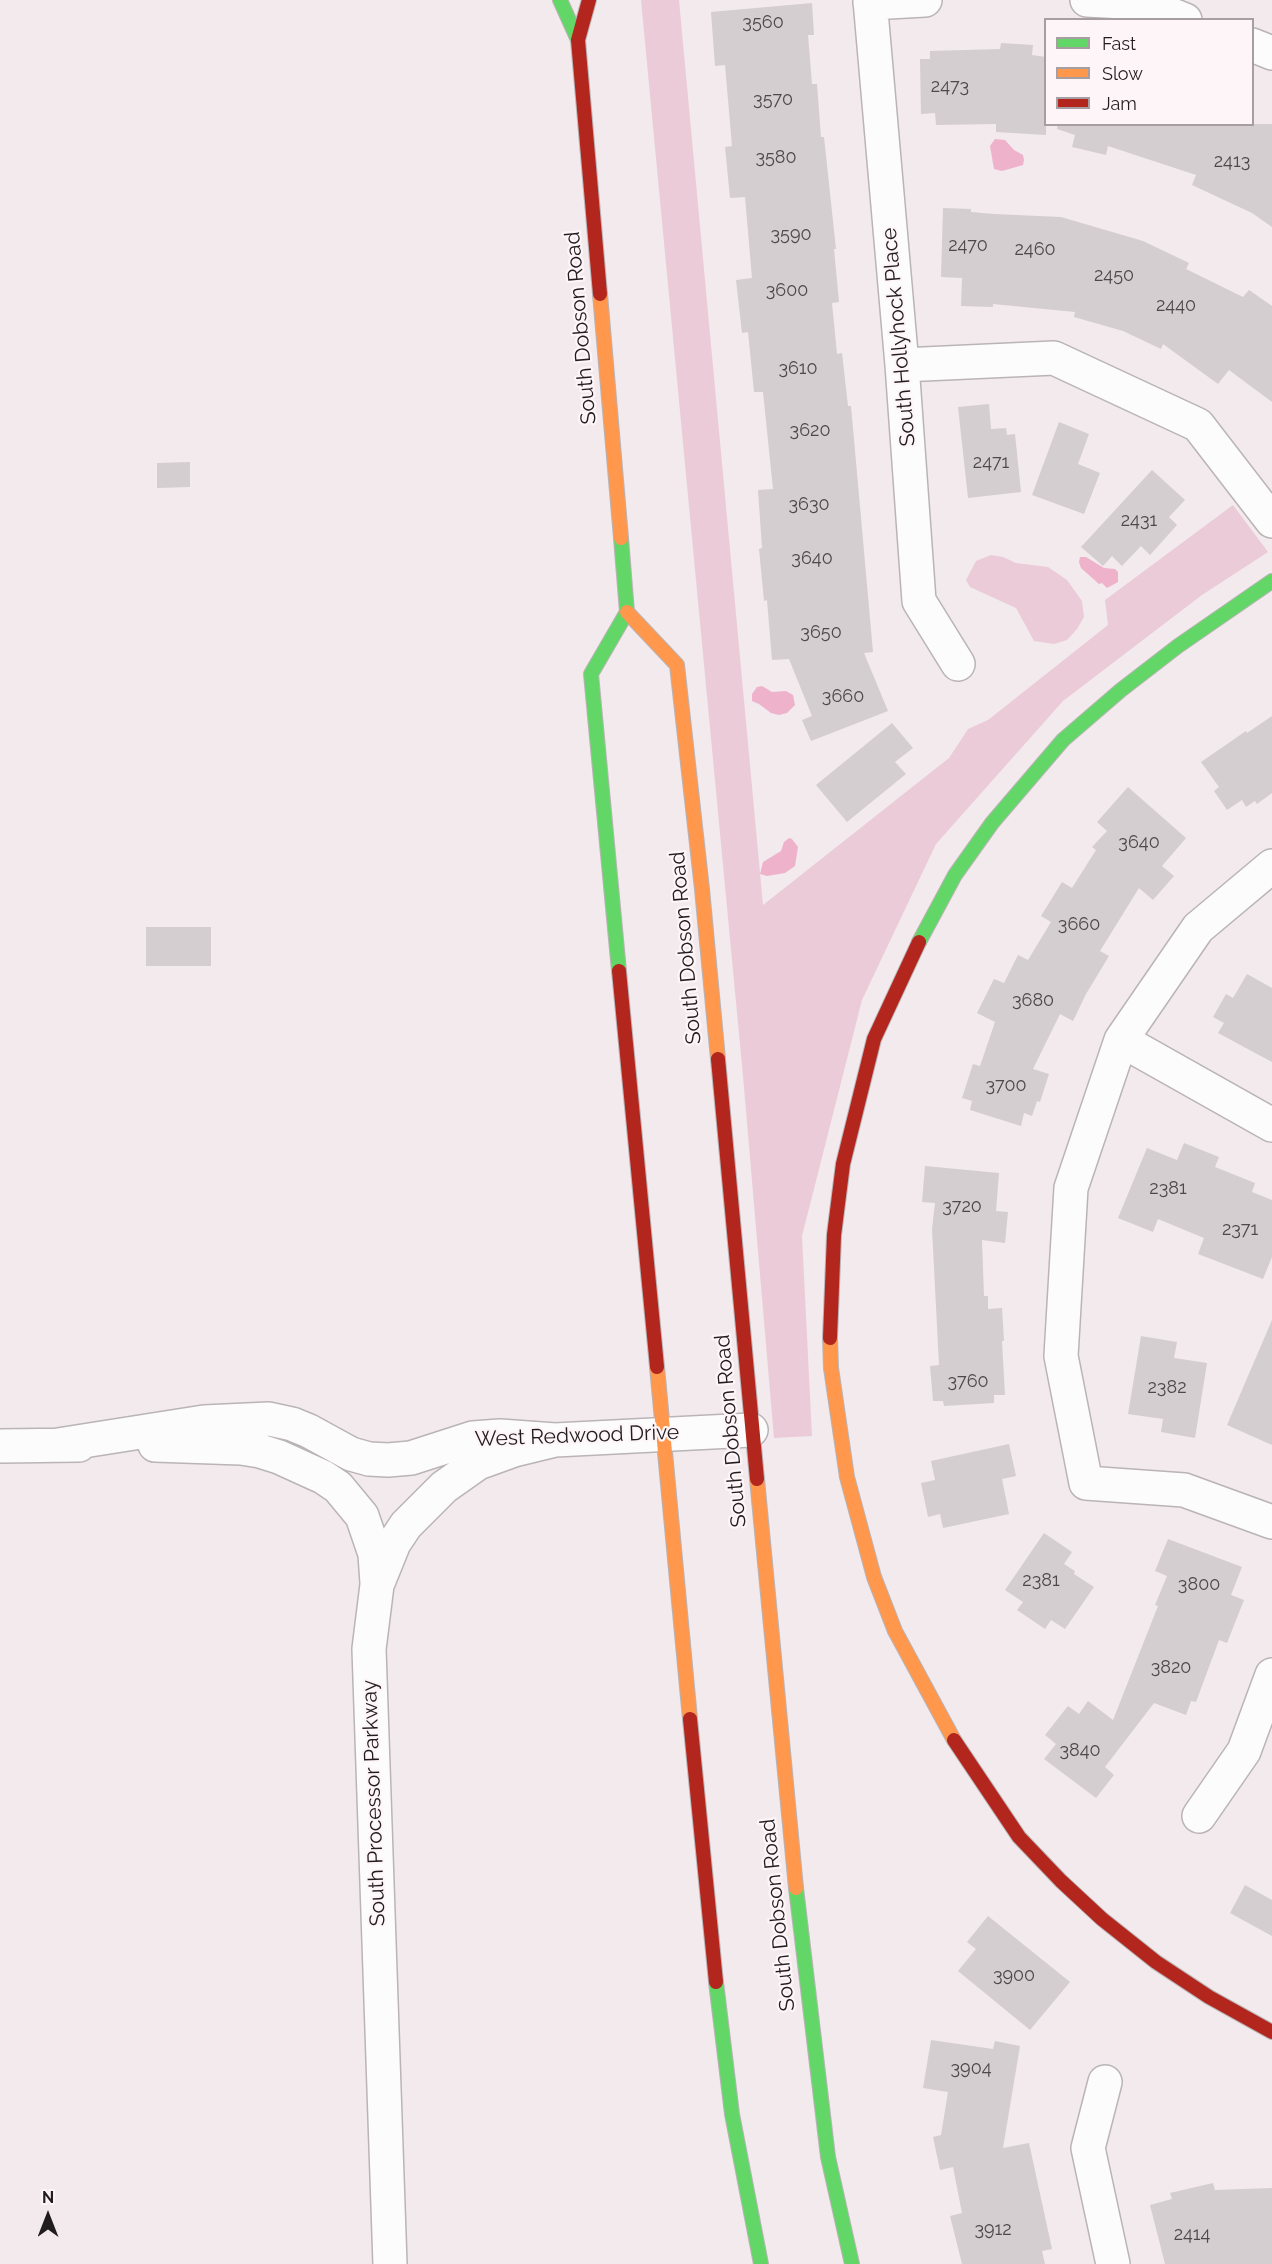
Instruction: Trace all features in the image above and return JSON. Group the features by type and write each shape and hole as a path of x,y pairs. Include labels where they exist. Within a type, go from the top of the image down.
{"main road":[{"name":"South Dobson Road","path":"560,0 578,40 627,612 677,665 702,889 800,1934 828,2157 852,2264"},
{"name":"South Dobson Road","path":"578,40 589,0"},
{"path":"1272,581 1178,646 1121,690 1063,740 1000,814 955,875 926,926 874,1040 843,1164 834,1235 830,1309 831,1368 838,1422 847,1477 859,1527 874,1577 895,1631 941,1719 1019,1837 1060,1881 1102,1919 1156,1962 1209,1997 1272,2032"},
{"path":"627,612 591,674 665,1433 713,1960 732,2114 761,2264"}],"street":[{"path":"870,2 925,0"},
{"path":"1087,0 1142,3 1180,18"},
{"name":"South Hollyhock Place","path":"870,2 902,365 919,601 958,664"},
{"path":"1254,46 1272,52"},
{"path":"902,365 1053,358 1198,425 1272,521"},
{"path":"1272,866 1198,928 1121,1040 1071,1188 1060,1356 1086,1483 1184,1490 1272,1522"},
{"path":"1121,1040 1272,1125"},
{"name":"West Redwood Drive","path":"58,1444 151,1429 245,1419 269,1419 292,1424 351,1454 369,1459 411,1458 473,1438 500,1436 555,1440 751,1430"},
{"name":"South Processor Parkway","path":"390,2264 369,1649 370,1626 377,1585 394,1544 406,1525 444,1487 478,1463 514,1450 555,1440"},
{"name":"West Redwood Drive","path":"0,1446 58,1444 241,1448 279,1457 308,1469 338,1487 362,1516 375,1554 377,1585"},
{"path":"1199,1816 1244,1751 1272,1674"},
{"path":"1105,2082 1088,2148 1113,2264"}],"shaded area":[{"path":"641,0 679,0 763,905 949,758 968,729 988,720 1108,625 1105,600 1233,505 1268,552 1202,595 1063,701 936,844 862,1000 802,1236 812,1436 774,1438 743,1076"},
{"path":"995,139 1005,140 1014,150 1023,155 1023,165 1002,171 994,169 990,146"},
{"path":"991,555 1016,563 1048,567 1067,580 1082,601 1084,617 1067,640 1054,644 1034,641 1016,608 970,587 966,580 976,561"},
{"path":"1080,557 1086,557 1104,568 1115,569 1118,572 1118,582 1107,588 1102,583 1099,584 1081,568"},
{"path":"762,686 772,692 786,691 793,695 795,705 787,713 779,715 771,713 752,701 752,694 757,687"},
{"path":"789,838 798,847 795,866 785,873 767,876 760,874 763,862 781,851 784,842"}],"building":[{"path":"812,3 814,35 808,35 812,84 817,84 821,137 824,137 836,249 834,249 839,302 832,303 837,354 842,353 848,406 851,406 873,652 864,653 888,711 811,741 802,720 812,716 789,659 772,660 767,600 764,601 759,549 762,548 758,490 773,489 763,392 754,392 748,332 742,333 736,280 752,278 745,197 730,198 725,147 732,146 725,65 715,66 711,12"},
{"path":"1001,43 1033,45 1032,55 1044,57 1046,135 996,132 996,124 936,125 935,113 921,114 920,59 930,59 930,51 1000,49"},
{"path":"1254,124 1272,124 1272,227 1252,213 1192,185 1196,175 1108,146 1106,155 1072,147 1075,135 1057,129 1058,126 1254,126"},
{"path":"943,208 971,209 971,212 994,214 1061,217 1143,241 1189,263 1186,269 1243,297 1249,290 1272,306 1272,402 1229,370 1218,384 1163,344 1161,349 1123,331 1074,317 1075,312 993,304 993,307 961,306 962,278 941,277"},
{"path":"989,404 991,429 1006,428 1007,435 1015,434 1021,492 968,498 958,407"},
{"path":"1059,422 1089,434 1078,464 1100,473 1084,514 1032,495"},
{"path":"190,462 190,487 157,488 157,463"},
{"path":"1152,470 1185,500 1169,517 1177,525 1150,555 1141,546 1122,566 1112,556 1103,566 1081,547"},
{"path":"1272,716 1272,793 1257,804 1255,801 1246,807 1242,800 1227,810 1214,791 1219,787 1201,762"},
{"path":"892,723 913,748 895,762 906,774 847,822 816,785"},
{"path":"1128,787 1186,838 1162,866 1174,876 1153,900 1139,888 1100,951 1109,956 1073,1021 1060,1014 1033,1069 1049,1074 1040,1102 1037,1101 1032,1116 1024,1113 1021,1126 970,1110 972,1101 962,1098 973,1064 980,1066 995,1022 977,1013 994,979 1004,983 1018,955 1028,960 1051,922 1041,916 1062,882 1072,888 1096,850 1092,847 1107,831 1097,822"},
{"path":"146,927 211,927 211,966 146,966"},
{"path":"1247,974 1272,988 1272,1062 1218,1033 1224,1023 1213,1017 1226,994 1233,998"},
{"path":"1184,1143 1219,1157 1215,1167 1255,1183 1252,1192 1272,1200 1272,1257 1263,1279 1198,1254 1204,1238 1158,1219 1153,1232 1118,1218 1147,1148 1177,1160"},
{"path":"925,1166 999,1173 996,1211 1008,1212 1005,1243 982,1240 984,1296 988,1296 988,1309 1002,1308 1005,1395 994,1395 994,1403 944,1406 943,1401 933,1401 930,1366 939,1365 932,1229 935,1203 922,1202"},
{"path":"1272,1320 1272,1445 1227,1425"},
{"path":"1141,1336 1177,1342 1174,1358 1207,1363 1195,1438 1161,1432 1163,1419 1128,1414"},
{"path":"1009,1444 1016,1476 1002,1479 1009,1514 943,1528 940,1514 928,1517 921,1483 935,1480 931,1461"},
{"path":"1044,1533 1072,1552 1064,1564 1075,1571 1074,1574 1094,1587 1065,1629 1051,1620 1045,1629 1017,1610 1023,1602 1005,1590"},
{"path":"1168,1539 1242,1567 1231,1595 1244,1600 1227,1643 1219,1640 1196,1702 1191,1701 1186,1715 1154,1703 1105,1767 1114,1775 1096,1798 1044,1759 1056,1744 1045,1735 1068,1706 1079,1714 1088,1701 1113,1720 1158,1606 1155,1605 1167,1576 1155,1571"},
{"path":"1245,1885 1272,1900 1272,1936 1230,1913"},
{"path":"988,1916 1070,1982 1030,2030 958,1971 976,1949 967,1942"},
{"path":"931,2040 993,2049 995,2041 1020,2046 1003,2148 1029,2143 1052,2249 1042,2251 1045,2264 962,2264 950,2216 962,2213 953,2167 940,2170 933,2137 941,2135 948,2092 923,2088"},
{"path":"1213,2183 1215,2190 1272,2188 1272,2264 1165,2264 1150,2205 1172,2199 1170,2193"}],"traffic: fast":[{"path":"560,0 578,40"},
{"path":"619,971 591,674 627,612 621,538"},
{"path":"919,942 955,875 992,823 1063,740 1121,690 1178,646 1272,581"},
{"path":"796,1888 828,2157 852,2264"},
{"path":"716,1982 732,2114 761,2264"}],"traffic: slow":[{"path":"600,294 621,538"},
{"path":"627,612 677,665 718,1059"},
{"path":"830,1338 831,1368 847,1477 874,1577 895,1631 954,1740"},
{"path":"657,1367 690,1719"},
{"path":"757,1479 796,1888"}],"traffic: jam":[{"path":"589,0 578,40 600,294"},
{"path":"830,1338 834,1235 843,1164 874,1039 919,942"},
{"path":"619,971 657,1367"},
{"path":"718,1059 757,1479"},
{"path":"690,1719 716,1982"},
{"path":"954,1740 1019,1837 1102,1919 1156,1962 1209,1997 1272,2032"}]}
